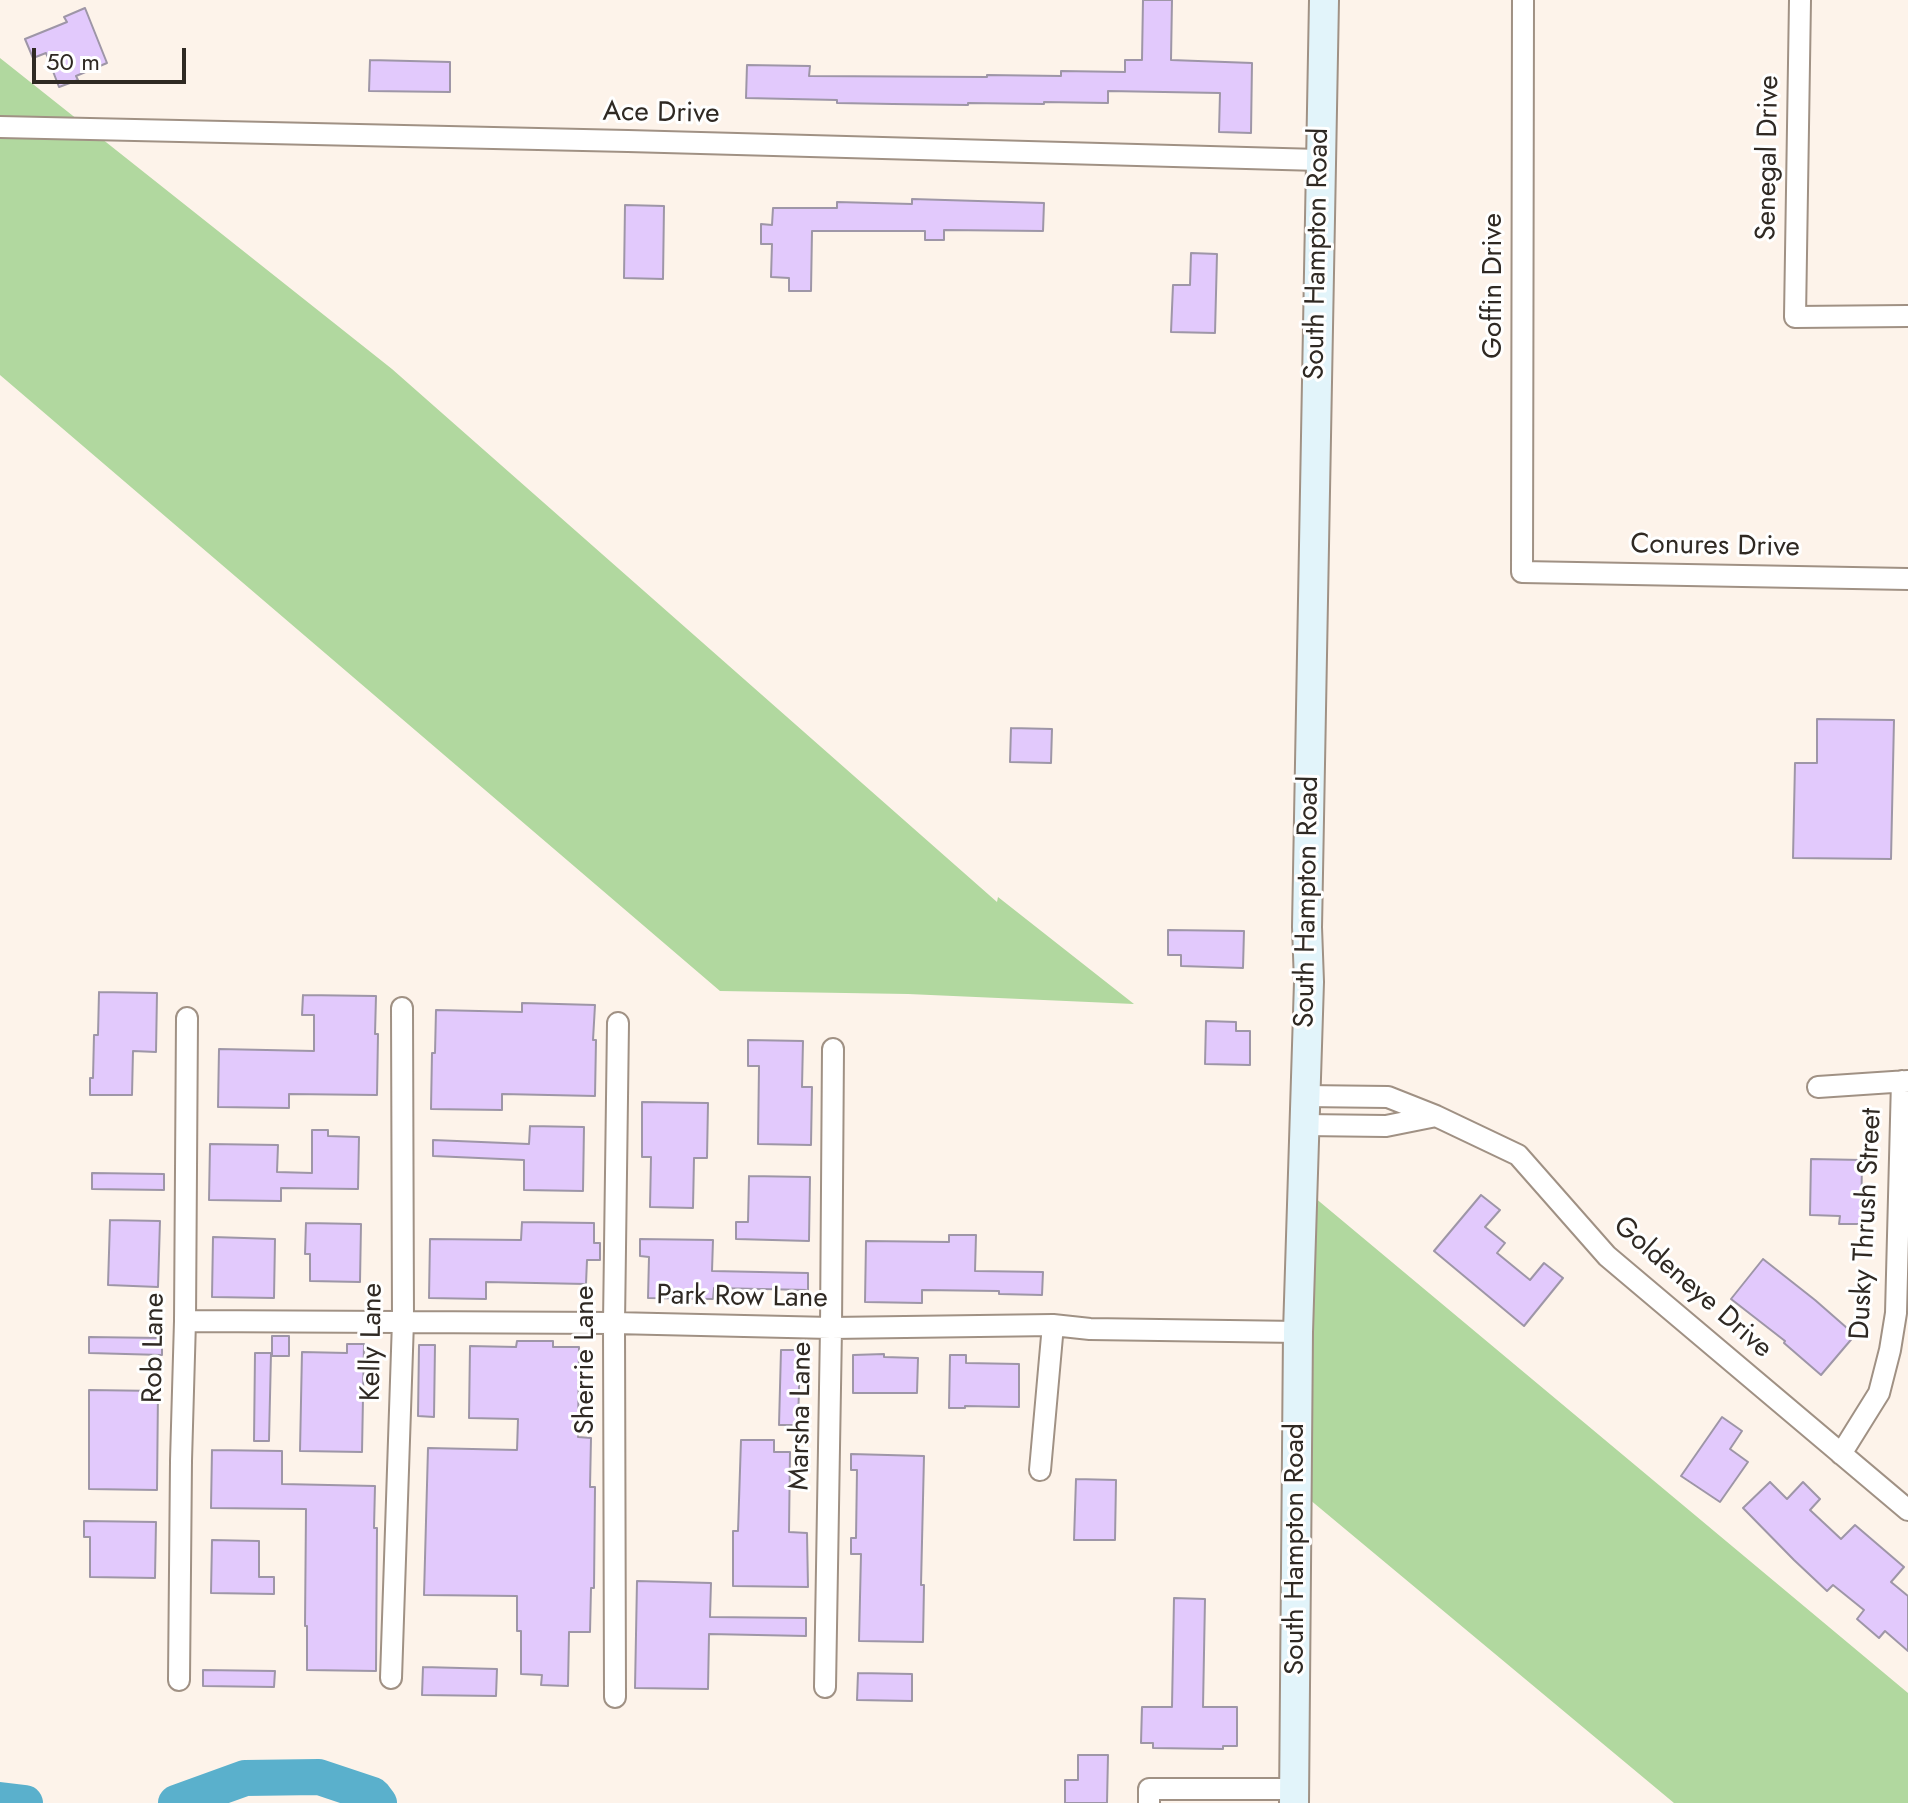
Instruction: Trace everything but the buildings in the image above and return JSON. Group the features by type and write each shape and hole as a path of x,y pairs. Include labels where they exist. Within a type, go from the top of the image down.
{"main road":[{"name":"South Hampton Road","path":"1294,1796 1298,1332 1309,982 1307,895 1324,0"}],"street":[{"name":"Goffin Drive","path":"1522,572 1523,0"},
{"name":"Senegal Drive","path":"1800,0 1795,317 1908,316"},
{"name":"Ace Drive","path":"0,127 1319,160"},
{"name":"Conures Drive","path":"1522,572 1908,579"},
{"name":"Kelly Lane","path":"391,1678 403,1321 402,1008"},
{"name":"Rob Lane","path":"179,1680 187,1018"},
{"name":"Sherrie Lane","path":"615,1697 614,1323 618,1023"},
{"name":"Marsha Lane","path":"825,1687 833,1049"},
{"path":"1818,1087 1905,1081"},
{"name":"Dusky Thrush Street","path":"1841,1454 1879,1393 1890,1350 1896,1313 1905,1081"},
{"name":"Goldeneye Drive","path":"1304,1096 1388,1097 1518,1155 1607,1256 1908,1510"},
{"path":"1304,1125 1386,1126 1436,1116"},
{"name":"Park Row Lane","path":"185,1321 614,1323 831,1328 1053,1325 1090,1329 1298,1332"},
{"path":"1040,1470 1053,1325"},
{"path":"1149,1803 1149,1789 1222,1796 1294,1796"}],"green space":[{"path":"0,58 392,369 997,902 998,897 1134,1004 908,994 720,991 0,375"},
{"path":"1314,1197 1908,1693 1908,1803 1674,1803 1309,1499"}],"waterway":[{"path":"176,1803 245,1778 319,1777 373,1795 379,1803"},
{"path":"0,1800 25,1803"}]}
